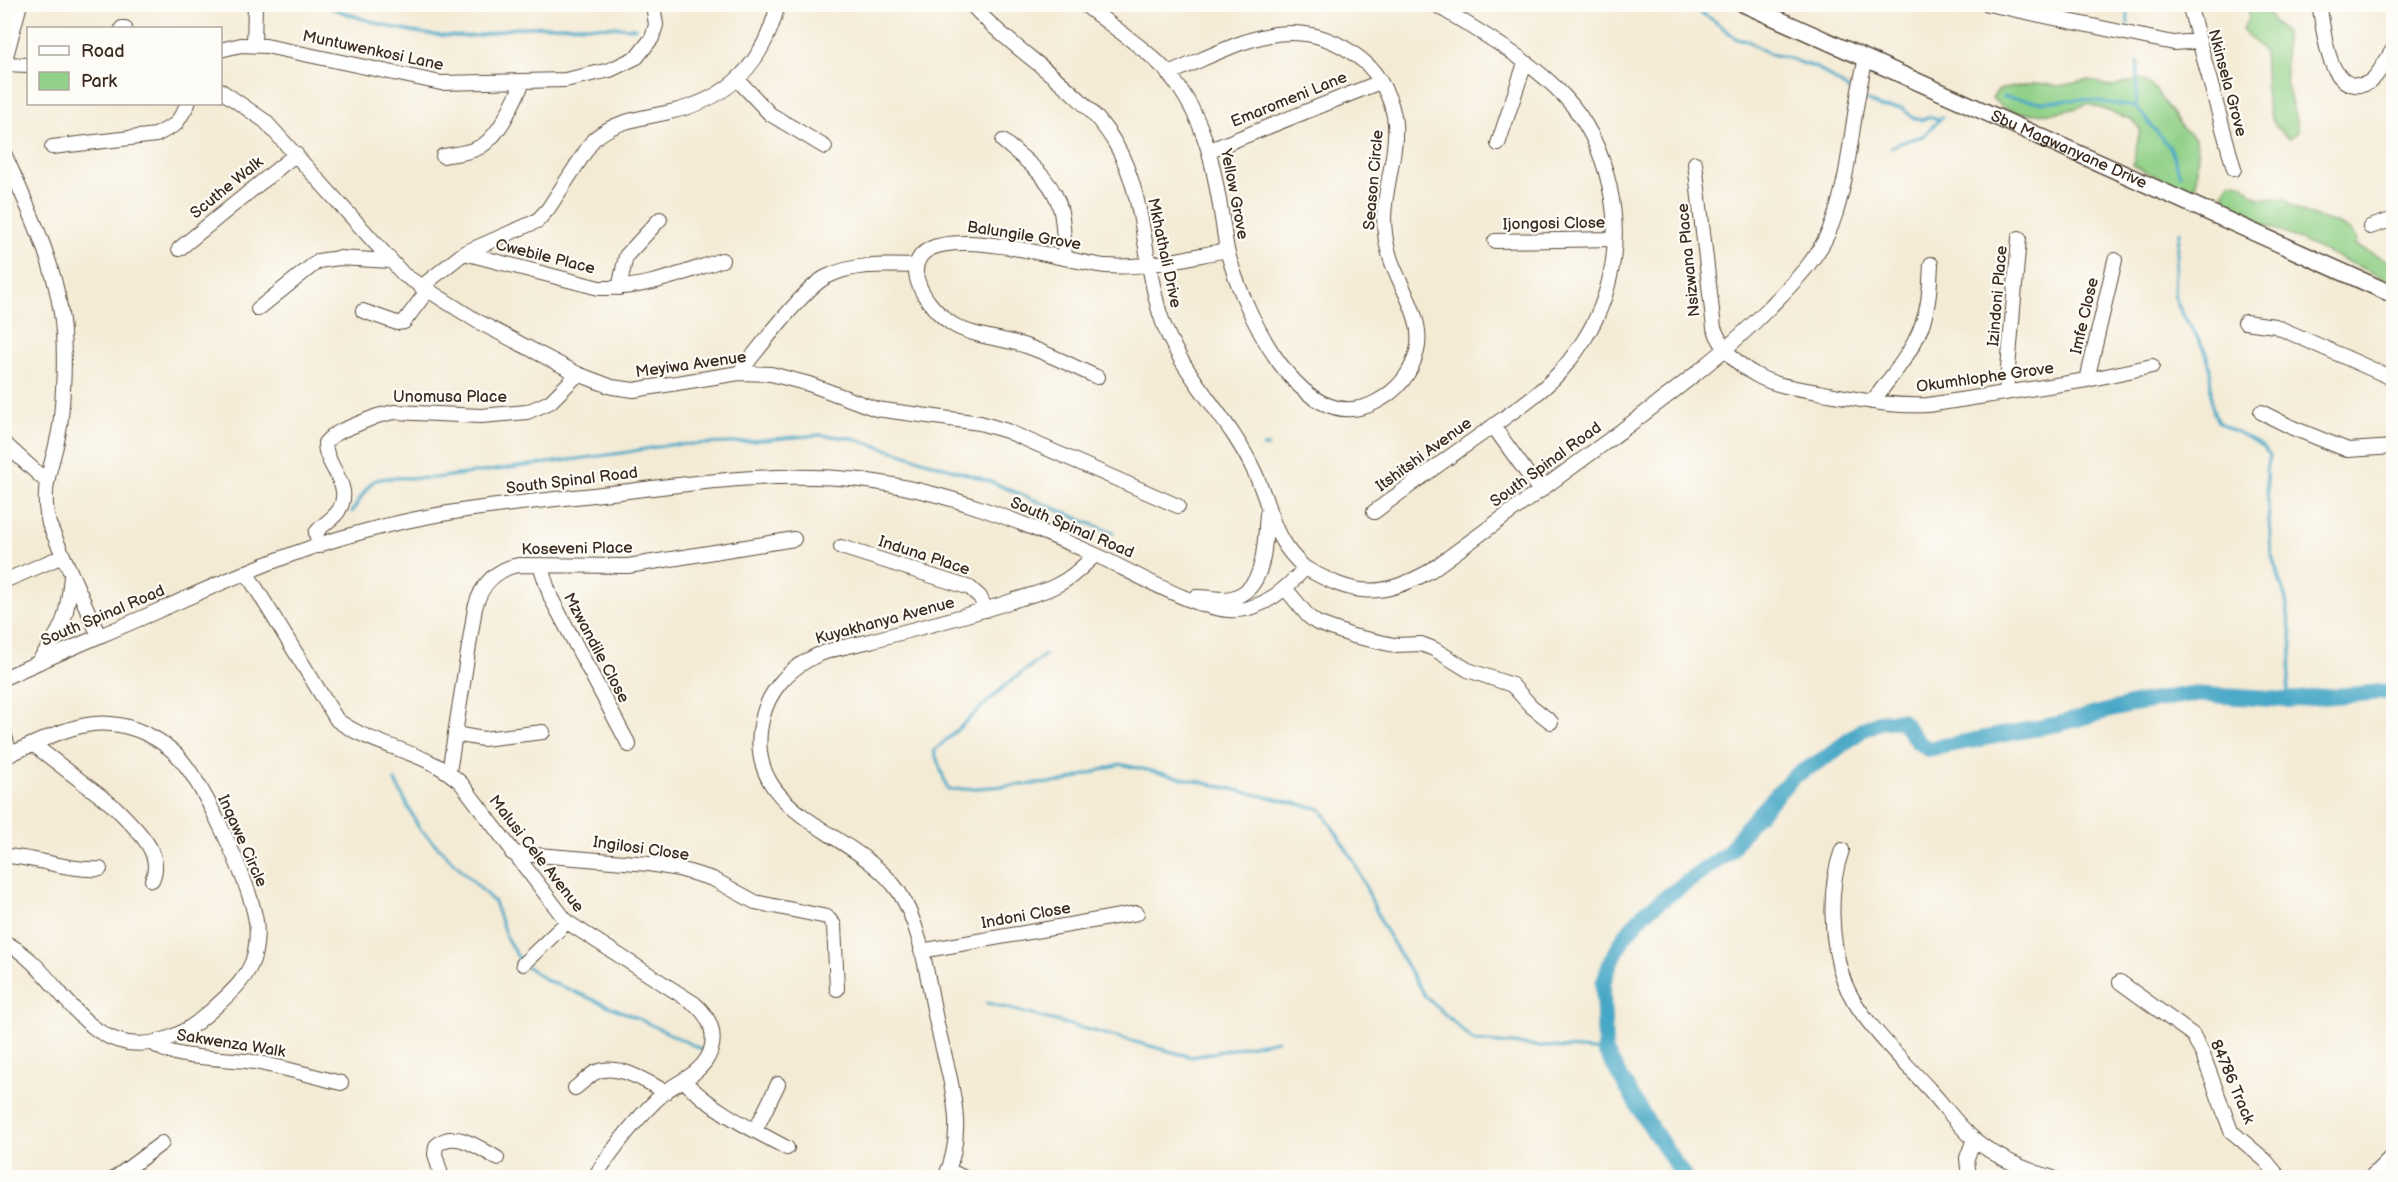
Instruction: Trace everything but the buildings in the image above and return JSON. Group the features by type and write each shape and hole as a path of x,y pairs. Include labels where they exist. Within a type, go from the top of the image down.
{"main road":[{"name":"Sbu Magwanyane Drive","path":"1744,4 2394,295"}],"street":[{"path":"20,4 4,64 27,65"},
{"path":"255,4 255,45"},
{"name":"Muntuwenkosi Lane","path":"222,49 230,46 255,45 299,52 441,83 522,83 565,80 610,70 637,57 652,38 656,25 653,4"},
{"path":"363,311 397,323 404,322 424,289 464,253 537,221 548,209 593,140 602,132 612,126 639,117 695,106 716,96 737,79 758,56 768,38 778,4"},
{"name":"Mkhathali Drive","path":"972,4 1005,38 1080,101 1100,121 1115,144 1134,190 1147,264 1160,314 1170,340 1193,381 1229,426 1244,450 1256,475 1275,531 1285,548 1305,568"},
{"name":"Itshitshi Avenue","path":"1374,512 1543,389 1575,352 1598,312 1608,286 1613,263 1613,205 1602,162 1581,119 1565,98 1544,78 1436,4"},
{"path":"1988,4 2174,43 2199,41"},
{"name":"Nkinsela Grove","path":"2189,4 2234,169"},
{"path":"2319,4 2330,58 2336,74 2342,80 2355,85 2369,82 2394,48"},
{"name":"Yellow Grove","path":"1091,6 1168,74 1200,124 1210,150 1227,250 1147,264"},
{"name":"Season Circle","path":"1168,74 1258,38 1296,32 1316,34 1331,39 1352,51 1368,65 1380,82 1395,120 1395,141 1384,217 1385,239 1414,316 1418,334 1418,349 1412,366 1402,383 1388,395 1356,409 1323,404 1308,396 1293,379 1249,313 1239,290 1227,250"},
{"name":"South Spinal Road","path":"4,678 246,572 360,532 425,516 734,479 788,476 864,481 935,493 995,513 1095,555 1182,596 1219,609 1239,610 1258,605 1285,588 1305,568 1345,588 1367,591 1411,582 1430,571 1540,492 1681,387 1725,351 1799,277 1819,250 1832,225 1840,198 1859,85 1866,59"},
{"path":"1498,144 1525,63"},
{"path":"737,79 770,114 825,147"},
{"name":"Emaromeni Lane","path":"1210,150 1380,82"},
{"path":"443,156 480,147 490,139 522,83"},
{"name":"Meyiwa Avenue","path":"222,91 265,121 391,261 424,289 477,321 578,374 612,387 634,390 739,373 771,374 809,384 876,409 981,423 1007,431 1178,506"},
{"path":"52,147 156,135 176,124 187,105"},
{"path":"1003,141 1038,171 1057,197 1061,212 1065,258"},
{"path":"4,153 50,267 62,323 61,418 46,481 46,511 63,556 99,636"},
{"name":"Scuthe Walk","path":"179,249 296,154"},
{"name":"Nsizwana Place","path":"1695,163 1712,320 1725,351"},
{"path":"619,288 626,256 660,219"},
{"path":"2370,227 2394,219"},
{"name":"Izindoni Place","path":"2006,393 2019,238"},
{"name":"Ijongosi Close","path":"1495,241 1614,239"},
{"name":"Balungile Grove","path":"916,266 920,256 932,246 956,243 1001,247 1104,266 1147,264"},
{"name":"Cwebile Place","path":"464,253 585,285 619,288 656,282 722,260"},
{"path":"258,309 318,261 339,258 391,261"},
{"name":"Imfe Close","path":"2087,380 2115,260"},
{"path":"1872,402 1911,349 1919,333 1926,313 1931,264"},
{"path":"739,373 809,291 823,278 860,266 916,266 920,288 938,312 953,324 967,331 1030,347 1097,377"},
{"path":"1712,320 1723,330 1746,330"},
{"path":"2245,322 2275,326 2394,379"},
{"name":"Okumhlophe Grove","path":"1725,351 1755,375 1775,384 1894,405 1928,405 2087,380 2152,366"},
{"name":"Unomusa Place","path":"319,546 316,533 339,509 344,495 340,480 326,456 325,443 332,436 377,416 394,412 482,416 527,412 550,402 578,374"},
{"path":"2261,412 2337,447 2361,450 2394,447"},
{"name":"Itshitshi Avenue","path":"1493,426 1540,492"},
{"path":"4,443 46,481"},
{"path":"1182,596 1226,599 1244,592 1252,584 1262,564 1268,508"},
{"name":"Koseveni Place","path":"449,772 478,595 491,577 502,570 518,565 628,566 794,539"},
{"name":"Induna Place","path":"841,547 970,588 980,597 986,610"},
{"name":"Kuyakhanya Avenue","path":"946,1174 956,1138 952,1090 921,951 909,911 899,892 882,872 867,859 783,801 764,771 760,753 761,725 773,692 787,675 810,658 986,610 1053,587 1070,577 1095,555"},
{"path":"4,581 63,556"},
{"name":"Mzwandile Close","path":"540,565 550,598 629,745"},
{"name":"Malusi Cele Avenue","path":"246,572 337,720 350,729 420,757 449,772 461,783 512,853 567,922 704,1012 713,1036 710,1052 703,1065 666,1092 623,1137 594,1178"},
{"path":"38,663 63,624 69,604 71,574"},
{"path":"1285,588 1308,616 1317,622 1353,636 1394,645 1421,644 1434,649 1468,670 1512,685 1531,706 1551,722"},
{"name":"Inqawe Circle","path":"4,942 18,948 33,960 87,1022 105,1036 126,1043 153,1043 174,1036 202,1018 237,986 249,970 255,954 257,932 255,915 242,876 197,783 176,754 156,739 134,728 96,723 76,728 7,756"},
{"path":"4,732 7,756"},
{"path":"455,734 483,739 543,732"},
{"path":"34,744 127,819 150,848 155,860 157,870 152,880"},
{"path":"1842,850 1836,875 1834,914 1837,950 1847,988 1861,1009 1907,1065 1974,1139 2010,1161 2053,1178"},
{"name":"Ingilosi Close","path":"512,853 649,864 679,869 713,879 755,902 827,917 834,925 837,989"},
{"path":"4,856 20,857 80,870 100,869"},
{"name":"Indoni Close","path":"921,951 1137,913"},
{"path":"523,964 567,922"},
{"name":"84786 Track","path":"2120,982 2193,1035 2203,1054 2231,1131 2265,1160 2280,1178"},
{"name":"Sakwenza Walk","path":"153,1043 158,1048 173,1053 258,1062 341,1083"},
{"path":"575,1088 595,1073 603,1070 627,1073 666,1092"},
{"path":"684,1081 700,1096 755,1131 787,1148"},
{"path":"755,1131 778,1084"},
{"path":"442,1178 435,1154 436,1146 441,1140 455,1138 497,1158"},
{"path":"1970,1178 1967,1158 1974,1139"},
{"path":"115,1178 162,1143"},
{"path":"2370,1178 2394,1154"},
{"path":"946,1174 965,1178"}],"green space":[{"path":"2263,4 2273,21 2285,32 2286,82 2298,128 2298,132 2289,138 2279,130 2269,111 2264,54 2261,48 2242,30 2249,18 2248,5"},
{"path":"2141,79 2153,87 2183,129 2195,138 2198,150 2196,185 2191,191 2185,191 2133,165 2140,129 2131,119 2088,104 2052,113 2025,113 2001,106 1992,98 1998,90 2035,83 2058,86 2090,80 2112,87"},
{"path":"2230,181 2243,184 2252,194 2260,198 2285,198 2291,205 2306,214 2348,229 2357,240 2355,245 2393,263 2393,282 2233,210 2223,192"}],"waterway":[{"path":"321,4 376,23 433,35 478,36 511,29 546,26 635,28"},
{"path":"1685,4 1713,20 1737,39 1748,41 1769,54 1819,69 1849,90"},
{"path":"2127,4 2128,24"},
{"path":"2136,107 2138,62"},
{"path":"2003,97 2044,102 2082,99 2136,107 2171,149 2180,175"},
{"path":"1867,100 1880,107 1902,108 1912,117 1920,120 1929,117 1939,120"},
{"path":"1891,148 1899,143 1923,136 1942,117"},
{"path":"2180,232 2175,297 2206,354 2215,415 2218,422 2264,447 2269,456 2266,470 2271,553 2286,600 2292,644 2287,700"},
{"path":"352,512 368,488 379,479 435,478 668,445 729,443 819,435 852,438 989,481 1113,533"},
{"path":"1263,447 1268,446"},
{"path":"1045,655 1007,684 934,751 948,790 1063,782 1120,764 1321,809 1355,863 1384,928 1424,995 1474,1041 1605,1051"},
{"path":"1685,1178 1643,1115 1605,1051 1603,984 1624,937 1644,913 1729,852 1749,824 1793,777 1828,756 1862,730 1879,722 1901,720 1918,742 1928,749 2058,724 2138,703 2191,694 2287,700 2394,691"},
{"path":"395,781 419,828 494,902 507,939 521,962"},
{"path":"526,966 546,980 635,1017 705,1051"},
{"path":"987,1003 1192,1057 1277,1040"}]}
